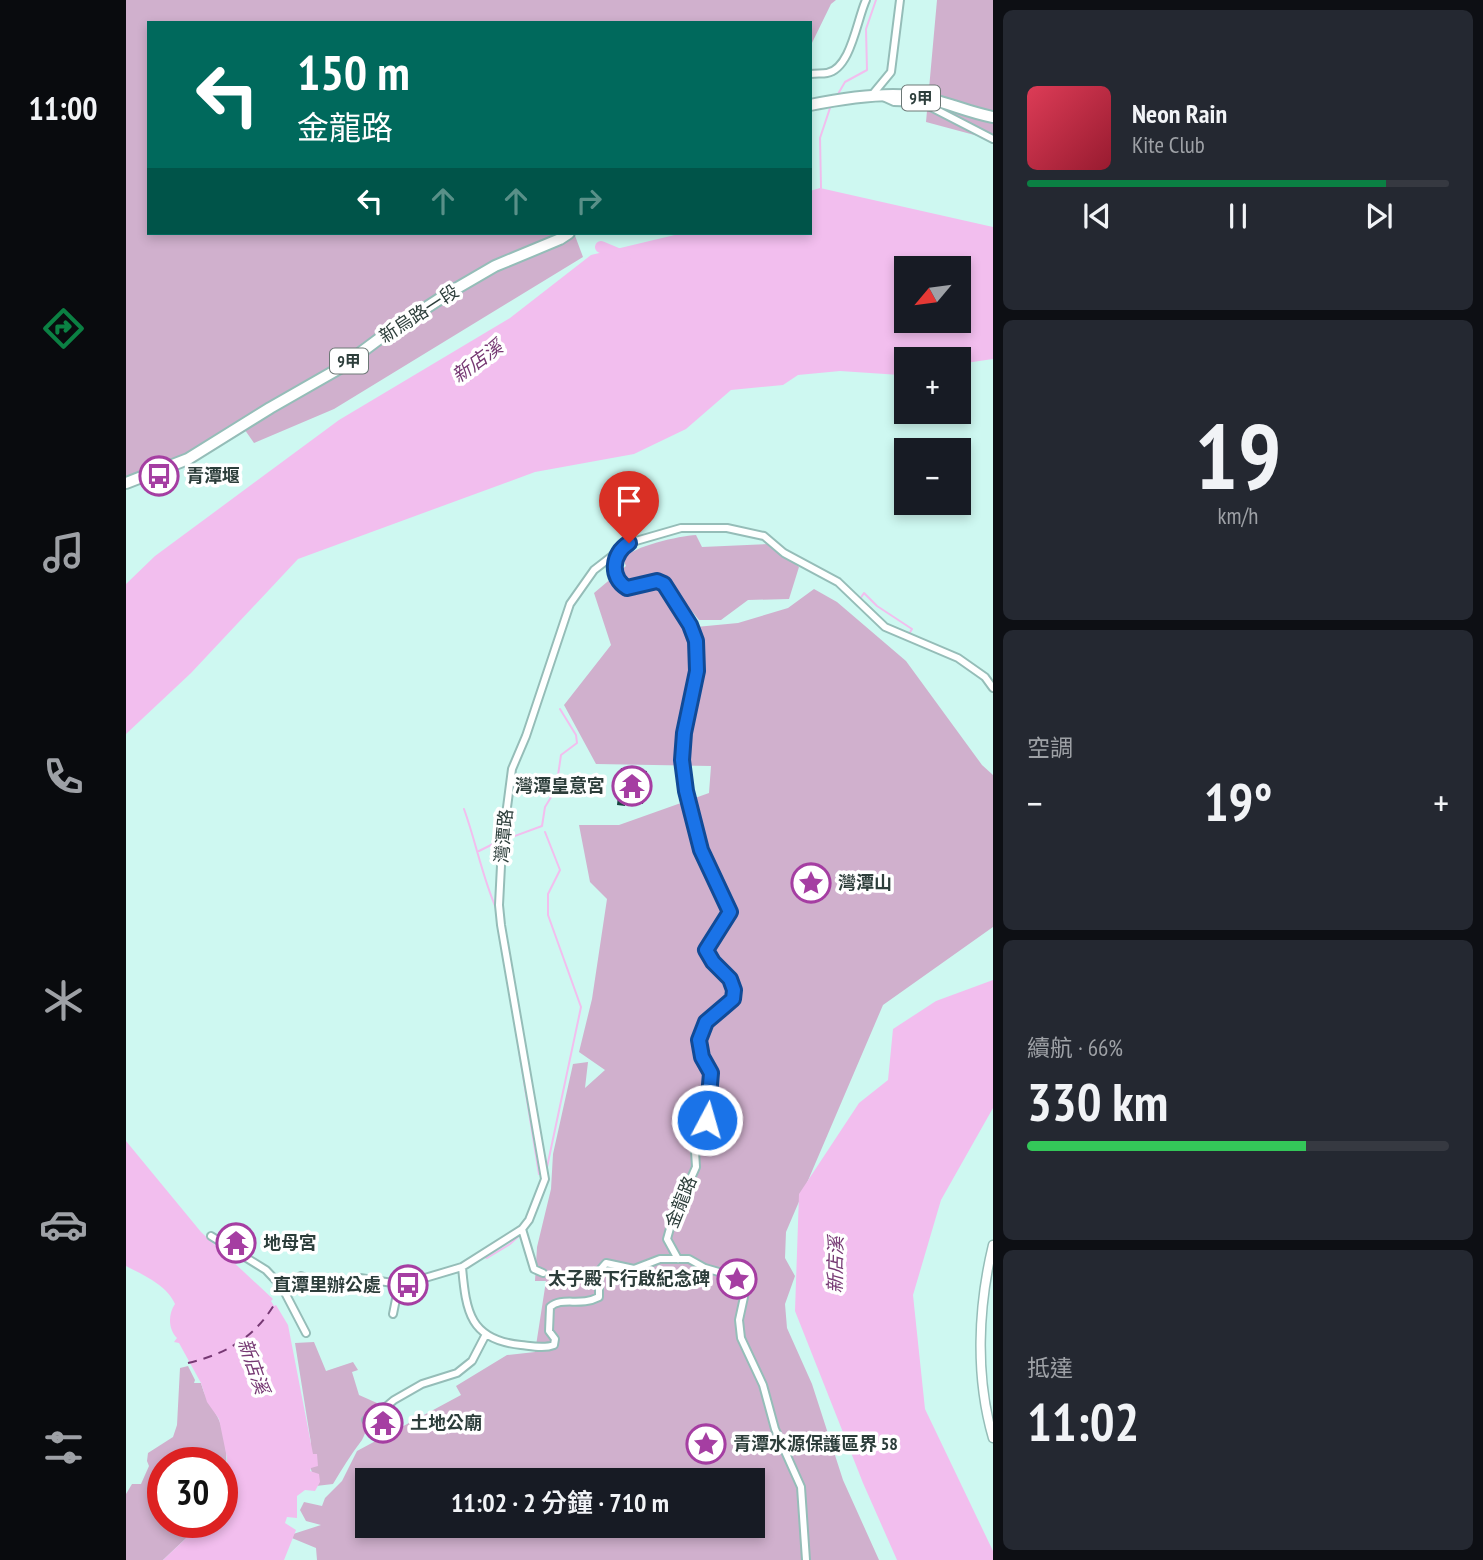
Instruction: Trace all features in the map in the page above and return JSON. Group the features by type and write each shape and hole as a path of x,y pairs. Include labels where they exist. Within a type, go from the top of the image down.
{"main road":[{"name":"9甲","path":"812,105 875,97 927,98 968,112 993,117"},
{"name":"新烏路一段","path":"126,484 188,459 340,368 387,333 452,291 495,266 566,235"}],"street":[{"path":"812,74 835,70 842,62 851,45 866,0"},
{"path":"900,0 891,72 875,97 894,102 923,103 993,139"},
{"name":"灣潭路","path":"522,1229 529,1220 545,1179 499,905 509,780 570,604 594,570 620,549 657,533 681,528 727,528 764,536 784,553 838,582 885,626 958,658 985,677 993,688"},
{"name":"金龍路","path":"620,549 615,572 618,582 627,588 657,581 664,584 690,625 696,641 697,671 684,733 682,760 686,791 701,850 730,912 706,950 713,962 730,979 734,990 733,999 706,1022 699,1040 702,1057 711,1073 710,1097 707,1120 695,1151 696,1167 667,1239 678,1259"},
{"path":"282,1287 301,1276 320,1285 360,1278 399,1284 462,1268 522,1229 534,1269 543,1273"},
{"path":"211,1236 266,1270 282,1287 306,1334"},
{"path":"993,1245 985,1282 981,1347 983,1384 993,1438"},
{"path":"462,1268 468,1311 474,1324 485,1336 517,1345 548,1347 554,1345 555,1339 550,1331 550,1307 559,1301 588,1303 599,1297 599,1270 606,1264 634,1269 660,1259 689,1259 705,1268 731,1274 740,1282 744,1297 739,1320 741,1338 763,1385 775,1429 801,1487 806,1560"},
{"path":"393,1314 399,1284"},
{"path":"366,1420 370,1420 394,1399 422,1384 457,1373 472,1361 485,1336"}],"shaded area":[{"path":"126,0 836,0 831,4 812,43 812,21 147,21 147,235 575,235 583,257 334,409 254,443 240,423 182,462 126,487"},
{"path":"937,0 993,0 993,140 926,122"},
{"path":"696,535 702,547 769,544 799,567 789,599 748,600 721,620 699,620 664,577 652,577 670,588 696,627 738,623 788,608 814,589 837,602 906,661 982,765 993,775 993,927 883,1005 786,1232 785,1258 795,1276 785,1304 787,1328 812,1384 843,1480 879,1560 317,1560 316,1548 287,1536 321,1525 306,1521 300,1510 304,1502 322,1506 325,1498 342,1481 357,1451 461,1395 456,1386 507,1355 535,1352 546,1281 535,1281 537,1247 551,1189 553,1154 573,1064 588,1062 585,1088 605,1070 579,1052 592,999 607,899 590,882 579,825 619,825 709,793 711,766 596,764 564,705 611,645 594,593 626,566 623,559 628,554 657,543"},
{"path":"314,1342 326,1371 353,1362 358,1370 352,1372 359,1395 377,1403 362,1440 333,1484 316,1486 307,1456 311,1443 295,1343"},
{"path":"188,1366 194,1383 201,1383 222,1428 225,1447 157,1447 173,1437 177,1425 180,1368"},
{"path":"147,1470 147,1538 186,1538 163,1560 126,1560 126,1494 132,1484 141,1484"}],"water":[{"name":"新店溪","path":"820,188 993,227 993,359 971,362 971,347 894,347 894,375 840,371 798,375 783,385 731,390 686,429 634,454 535,472 298,559 191,673 126,734 126,584 155,556 339,420 510,318 591,255 675,235 812,235 812,190"},
{"name":"新店溪","path":"993,980 993,1108 941,1200 913,1295 925,1409 993,1551 993,1560 897,1560 863,1483 795,1311 799,1194 859,1103 888,1080 893,1029 936,1001"},
{"name":"新店溪","path":"126,1141 201,1232 273,1299 271,1301 288,1325 313,1454 317,1454 318,1466 310,1471 319,1474 320,1482 315,1491 305,1490 297,1496 297,1518 287,1517 285,1523 296,1530 284,1560 163,1560 186,1538 238,1538 238,1447 225,1447 219,1419 207,1402 201,1383 179,1343 174,1342 177,1338 170,1321 175,1304 171,1297 147,1277 126,1266"}],"building":[{"name":"灣潭皇意宮","path":"621,768 647,771 643,804 625,802 625,806 617,805"}],"waterway":[{"path":"838,94 845,82 867,70 866,29 876,0"},
{"path":"821,188 820,138 831,105"},
{"path":"601,247 625,257"},
{"path":"860,599 864,593 877,606 912,629 909,634"},
{"path":"504,840 542,826 545,807 556,789 561,755 577,743 576,735 560,709"},
{"path":"464,809 496,908"},
{"path":"545,832 560,870 548,894 548,915 581,1007 546,1172"},
{"path":"479,851 499,841"},
{"path":"504,958 539,1174"},
{"path":"483,1256 487,1258 521,1234"}],"ferry route":[{"path":"188,1363 214,1355 237,1343 257,1327 274,1305"}],"place":[{"name":"青潭堰","path":"159,476"},
{"name":"灣潭皇意宮","path":"632,786"},
{"name":"灣潭山","path":"811,883"},
{"name":"地母宮","path":"236,1243"},
{"name":"太子殿下行啟紀念碑","path":"737,1279"},
{"name":"直潭里辦公處","path":"408,1285"},
{"name":"土地公廟","path":"383,1423"},
{"name":"青潭水源保護區界 58","path":"706,1444"}],"route":[{"path":"629,543 620,549 616,561 618,582 627,588 657,581 664,584 690,625 696,641 697,671 687,711 682,760 686,791 701,850 730,912 706,950 713,962 730,979 734,990 733,999 706,1022 699,1040 702,1057 711,1073 707,1120"}]}
